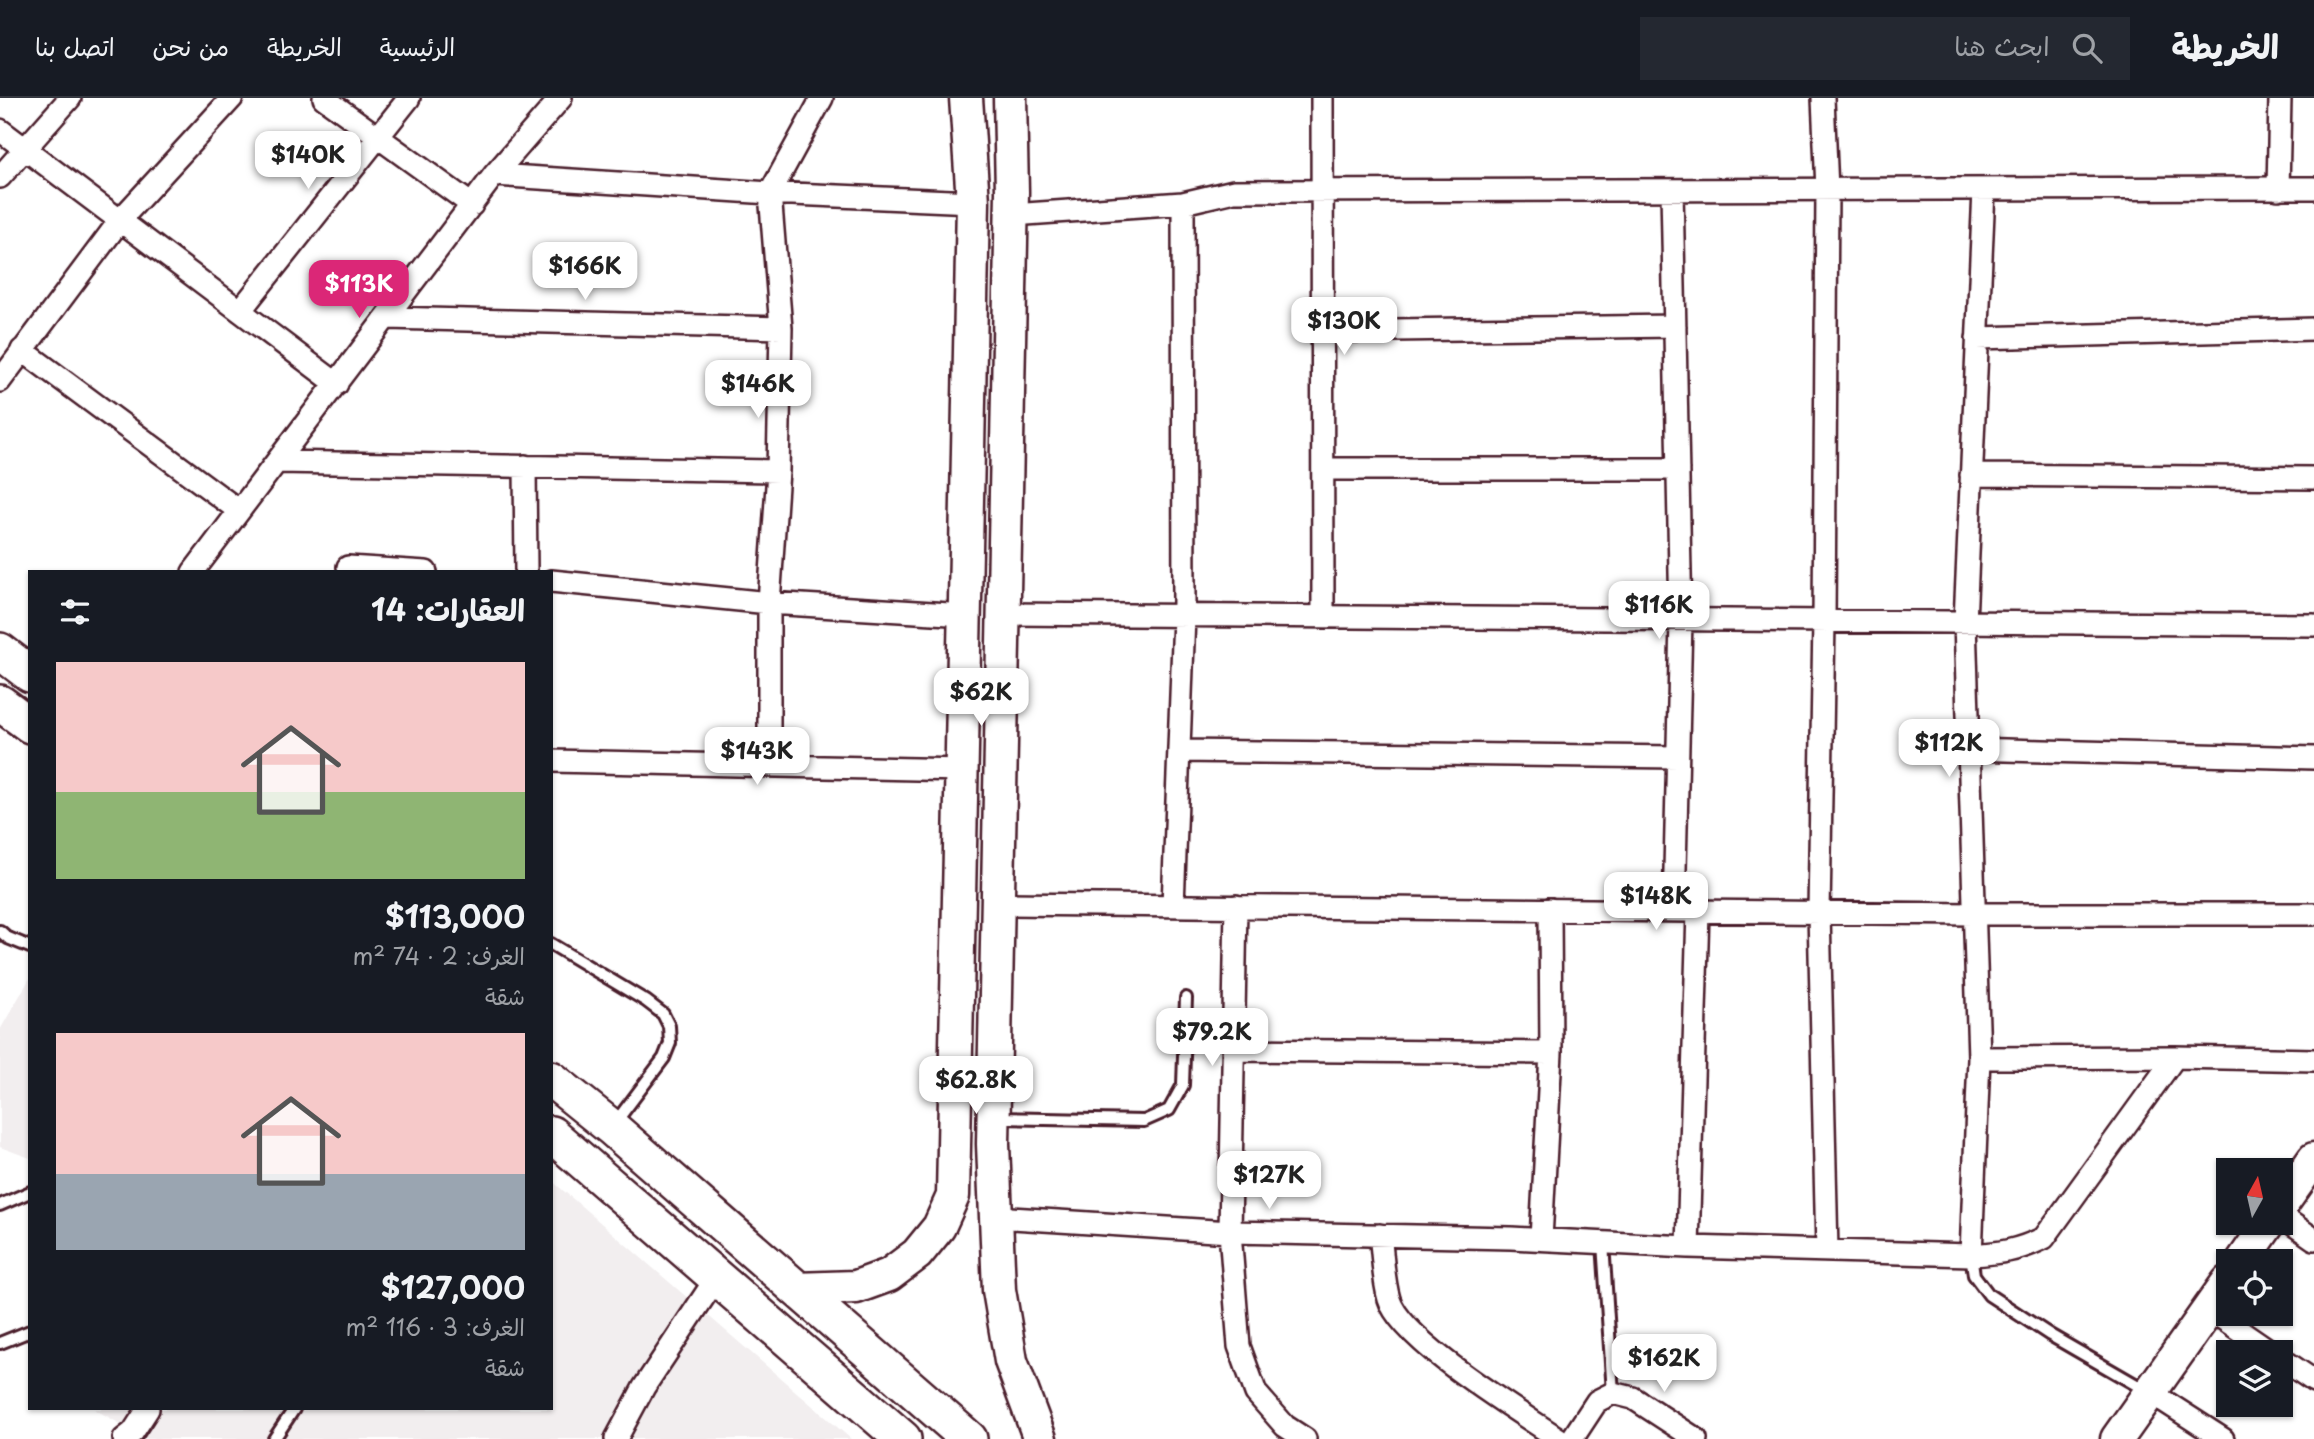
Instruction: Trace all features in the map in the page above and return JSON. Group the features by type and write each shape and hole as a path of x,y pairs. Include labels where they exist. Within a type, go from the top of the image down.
{"main road":[{"path":"796,1289 856,1287 889,1275 917,1254 939,1227 953,1196 973,202 966,98"},
{"path":"1010,98 1012,215 993,1131 999,1290 1011,1360 1040,1439"},
{"path":"0,651 28,672"},
{"path":"964,701 1002,703"},
{"path":"0,703 28,724"},
{"path":"553,1081 969,1439"},
{"path":"553,1133 578,1102"},
{"path":"956,1142 993,1131"},
{"path":"553,1135 903,1439"},
{"path":"2293,1188 2314,1158"},
{"path":"2117,1439 2216,1299"}],"street":[{"path":"0,177 70,98"},
{"path":"0,381 121,219 232,98"},
{"path":"324,98 472,205"},
{"path":"240,311 409,98"},
{"path":"194,570 494,175 561,98"},
{"path":"769,766 769,603 778,471 782,328 770,193 822,98"},
{"path":"1322,98 1323,617"},
{"path":"1823,98 1827,190 1819,912 1827,1251"},
{"path":"2278,189 2280,98"},
{"path":"0,130 337,384"},
{"path":"494,175 770,193 973,202"},
{"path":"1012,215 1183,203 1234,191 2314,188"},
{"path":"1672,190 1681,620 1674,911"},
{"path":"1971,1255 1979,1058 1965,622 1984,190"},
{"path":"1172,906 1184,616 1183,203"},
{"path":"387,318 782,328"},
{"path":"1323,331 1675,326"},
{"path":"1977,338 2314,330"},
{"path":"22,350 238,510"},
{"path":"278,462 778,471"},
{"path":"525,466 526,570"},
{"path":"1323,470 1678,469"},
{"path":"1971,475 2314,478"},
{"path":"348,567 395,570"},
{"path":"553,581 769,603 966,615"},
{"path":"1004,614 2314,625"},
{"path":"1969,749 2314,758"},
{"path":"1179,751 1677,757"},
{"path":"553,761 963,770"},
{"path":"998,904 1973,914 2314,914"},
{"path":"1236,905 1230,1232 1239,1346 1256,1393 1285,1426 1305,1439"},
{"path":"1541,1239 1551,1053 1550,909"},
{"path":"1688,1247 1698,911"},
{"path":"1234,1051 1551,1053"},
{"path":"1979,1058 2175,1057 2314,1060"},
{"path":"995,1217 1230,1232 1541,1239 1688,1247 1971,1255 2022,1249 2044,1238 2175,1057"},
{"path":"2293,1224 2314,1239"},
{"path":"1380,1235 1389,1301 1403,1324 1434,1353 1559,1439"},
{"path":"615,1439 644,1387 717,1277"},
{"path":"2209,1309 2254,1340"},
{"path":"2293,1367 2314,1381"},
{"path":"2150,1392 2223,1439"},
{"path":"1572,1439 1597,1401 1614,1393 1633,1398 1696,1439"},
{"path":"124,1439 133,1433 147,1410"}],"lane":[{"path":"0,931 8,938 28,946"},
{"path":"553,945 646,1001 663,1014 669,1026 670,1043 664,1058 611,1128"},
{"path":"993,1131 1144,1121 1169,1110 1183,1086 1186,998"},
{"path":"0,1205 28,1193"},
{"path":"1603,1242 1614,1393"},
{"path":"1971,1255 1974,1275 1989,1295 2050,1335 2150,1392"},
{"path":"0,1343 28,1332"},
{"path":"274,1439 293,1410"}],"shaded area":[{"path":"28,981 28,1157 0,1147 0,1030"},
{"path":"553,1182 851,1439 147,1439 96,1410 553,1410"}]}
